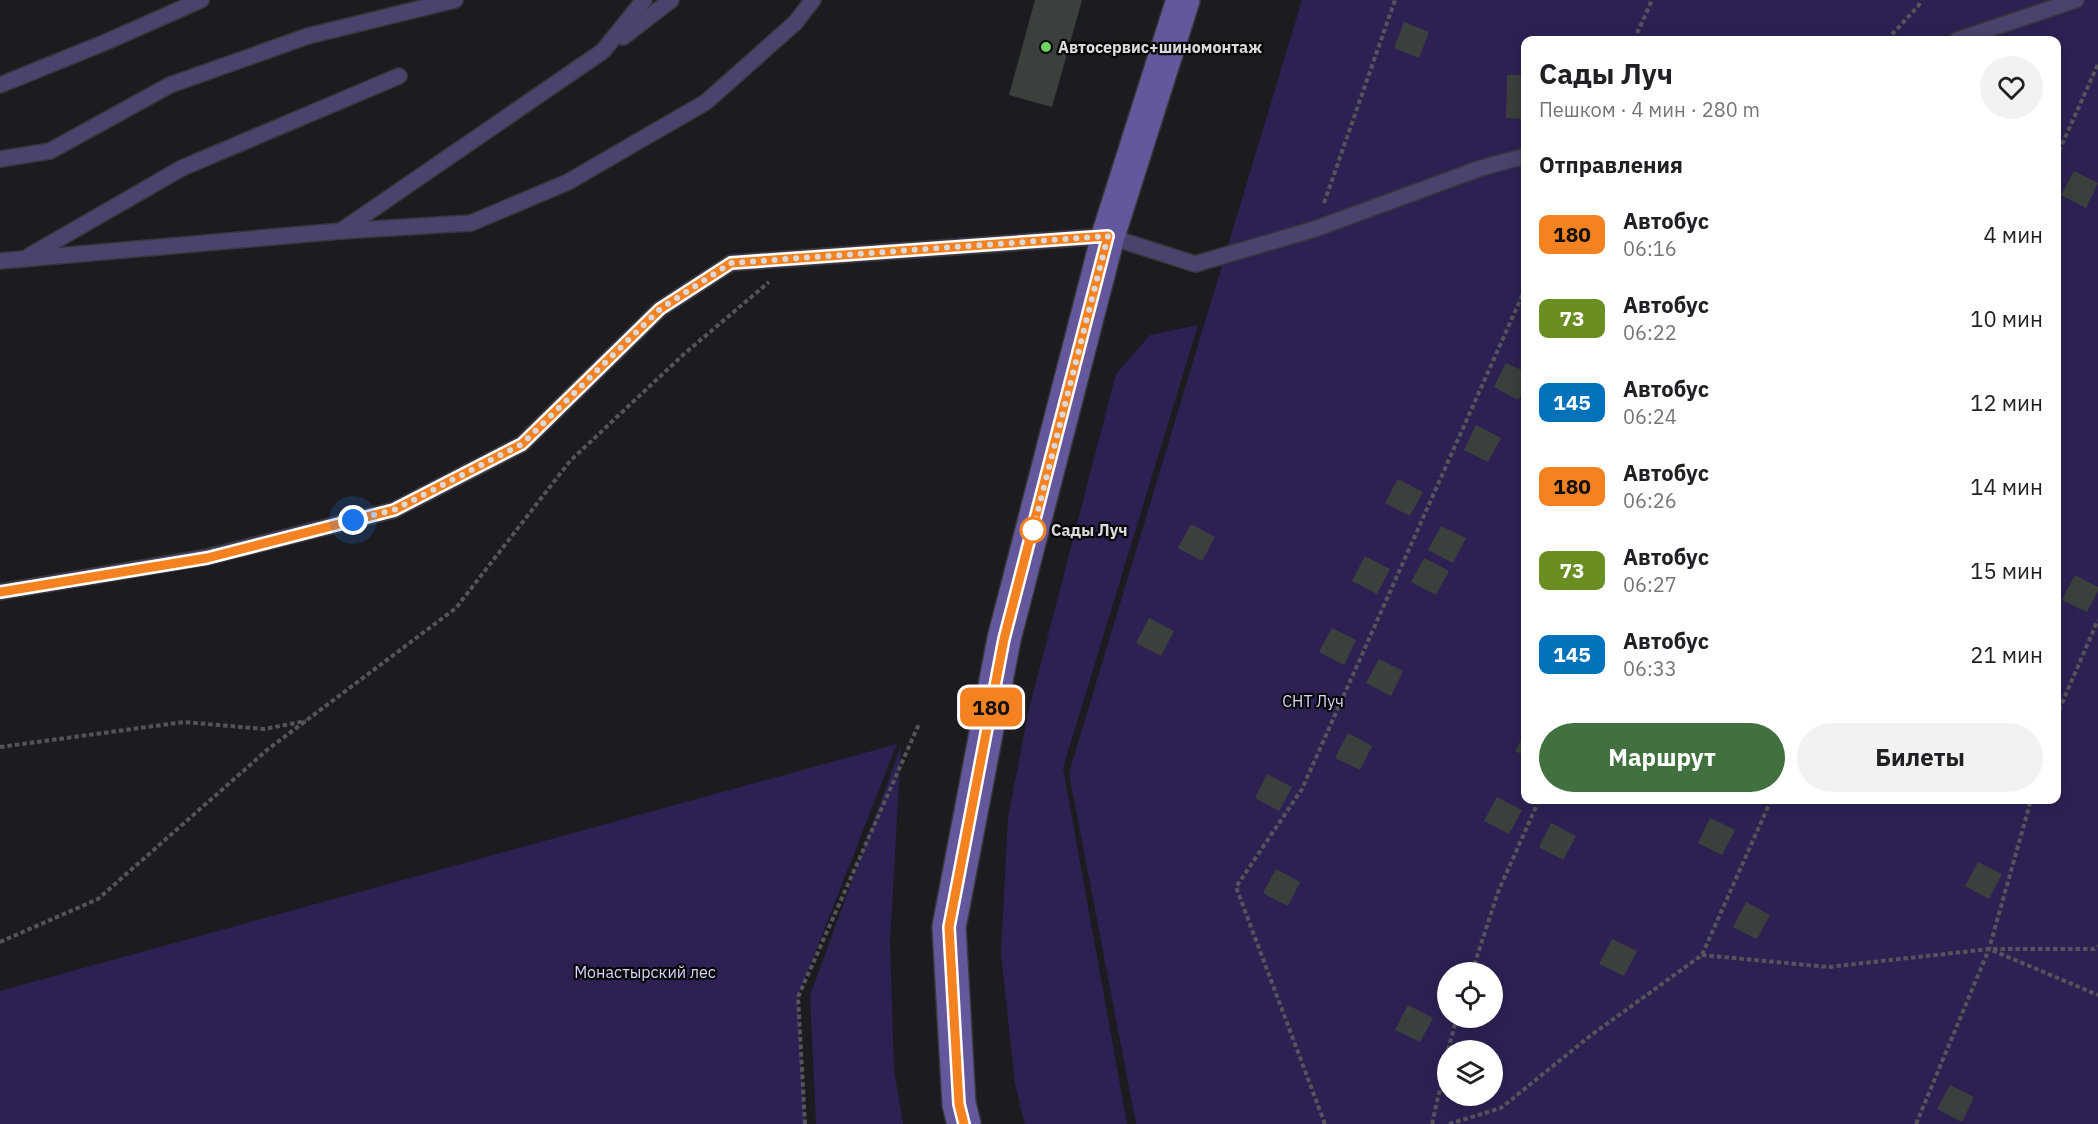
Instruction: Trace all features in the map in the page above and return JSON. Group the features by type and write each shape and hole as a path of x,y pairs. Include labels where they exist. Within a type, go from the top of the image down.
{"main road":[{"path":"964,1124 959,1104 949,927 1004,639 1108,236 1182,0"}],"lane":[{"path":"0,85 201,0"},
{"path":"0,159 50,151 170,85 308,36 455,0"},
{"path":"603,51 644,0"},
{"path":"341,231 603,51 671,0"},
{"path":"0,261 341,231 471,223 568,182 706,102 795,22 813,0"},
{"path":"1969,36 2076,0"},
{"path":"23,258 182,168 399,76"},
{"path":"0,592 207,558 394,510 522,444 660,309 731,263 1108,236 1195,264 1315,229 1481,168 1521,157"}],"path":[{"path":"1315,229 1395,0"},
{"path":"1636,36 1652,0"},
{"path":"1891,36 1921,0"},
{"path":"2061,147 2098,64"},
{"path":"0,942 98,899 267,750 456,608 570,461 684,354 769,281"},
{"path":"1325,1124 1236,887 1302,789 1521,298"},
{"path":"2061,705 2098,620"},
{"path":"0,747 184,722 264,729 307,721"},
{"path":"805,1124 798,996 919,724"},
{"path":"1475,962 1498,892 1537,804"},
{"path":"1449,1124 1501,1108 1590,1036 1702,955 1769,804"},
{"path":"1916,1124 1989,949 2030,804"},
{"path":"1702,955 1828,967 1989,949 2094,949 2098,946"},
{"path":"1989,949 2098,995"},
{"path":"1432,1124 1437,1102"}],"green space":[{"name":"СНТ Луч","path":"1302,0 2098,0 2098,1124 1136,1124 1069,773"},
{"path":"1198,325 1063,768 1127,1124 1025,1124 1015,1084 1001,953 1008,818 1029,709 1116,374 1150,335"},
{"name":"Монастырский лес","path":"897,744 798,996 805,1124 0,1124 0,991"},
{"path":"901,746 890,942 894,1070 903,1124 816,1124 810,996"}],"building":[{"name":"Автосервис+шиномонтаж","path":"1035,0 1082,0 1052,107 1009,95"},
{"path":"1404,22 1429,32 1419,58 1394,48"},
{"path":"1507,75 1521,75 1521,119 1506,118"},
{"path":"2074,171 2098,183 2086,208 2061,195"},
{"path":"1506,363 1521,370 1521,395 1518,400 1494,387"},
{"path":"1476,425 1501,438 1488,462 1464,450"},
{"path":"1398,479 1423,492 1410,516 1385,503"},
{"path":"1191,524 1215,537 1202,561 1178,548"},
{"path":"1441,526 1466,538 1453,563 1428,550"},
{"path":"1365,556 1390,569 1377,594 1352,581"},
{"path":"1424,558 1449,571 1436,595 1411,582"},
{"path":"2075,575 2098,587 2087,612 2062,600"},
{"path":"1149,618 1174,631 1161,656 1136,643"},
{"path":"1332,628 1356,640 1344,665 1319,652"},
{"path":"1379,659 1403,671 1391,696 1366,683"},
{"path":"1348,733 1372,746 1360,770 1335,758"},
{"path":"1521,740 1521,754 1515,751"},
{"path":"1267,774 1292,787 1279,811 1255,798"},
{"path":"1497,797 1522,810 1509,834 1484,821"},
{"path":"1710,818 1735,830 1722,855 1698,843"},
{"path":"1551,823 1576,836 1563,860 1539,847"},
{"path":"1978,862 2002,874 1989,899 1965,886"},
{"path":"1276,869 1300,882 1288,906 1263,893"},
{"path":"1746,902 1770,915 1757,939 1733,927"},
{"path":"1612,939 1637,951 1624,976 1599,964"},
{"path":"1408,1005 1433,1018 1420,1042 1395,1030"},
{"path":"1950,1085 1974,1097 1962,1122 1937,1109"}],"bus line":[{"name":"180","path":"0,592 207,558 394,510 522,444 660,309 731,263 1108,236 1004,639 949,927 959,1104 964,1124"}],"place":[{"name":"Автосервис+шиномонтаж","path":"1046,47"},
{"name":"Сады Луч","path":"1033,530"}],"route":[{"path":"353,520 394,510 522,444 660,309 731,263 1108,236 1033,530"}]}
